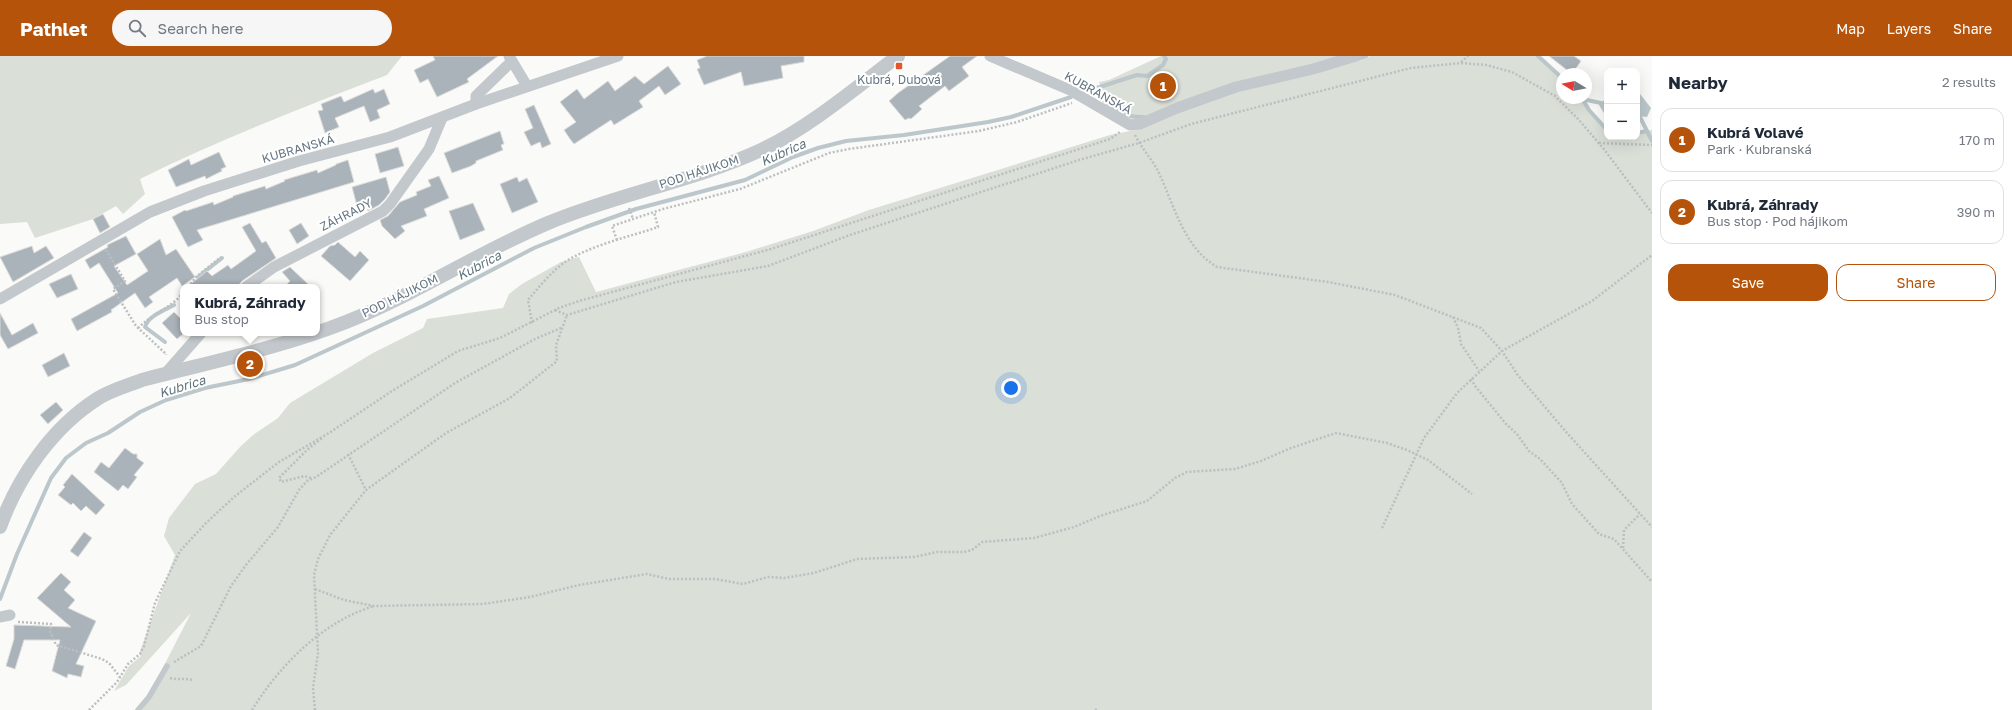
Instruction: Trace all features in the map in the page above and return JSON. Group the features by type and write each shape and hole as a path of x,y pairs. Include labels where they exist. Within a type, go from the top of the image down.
{"street":[{"name":"KUBRANSKÁ","path":"0,299 150,212 204,191 298,161 390,137 476,104 618,56"},
{"name":"KUBRANSKÁ","path":"990,56 1070,90 1130,125 1140,124 1184,105 1236,87 1356,56"},
{"name":"POD HÁJIKOM","path":"320,332 402,296 496,247 549,223 762,150 793,133 892,58"},
{"path":"476,104 476,96 510,59 527,86"},
{"name":"ZÁHRADY","path":"250,284 274,267 383,211 398,193 429,149 442,118"},
{"path":"165,374 198,336"},
{"name":"POD HÁJIKOM","path":"0,527 21,482 36,459 53,438 80,412 97,399 115,389 165,374 308,336"}],"lane":[{"path":"138,710 149,697 167,666"}],"path":[{"path":"1461,63 1468,56"},
{"path":"555,310 567,314 676,282 768,266 850,235 1079,160 1139,143 1191,124 1411,68 1461,63 1486,65 1512,72 1555,96 1599,143 1652,213"},
{"path":"617,240 612,226 654,212 740,189 829,153 999,127 1086,99"},
{"path":"89,710 120,677 128,664 140,654 144,646 155,603 180,551 207,522 252,482 279,462 329,433 392,391 458,351 500,338 555,310 579,301 771,249 1110,139 1130,125"},
{"path":"1139,143 1156,167 1175,212 1193,245 1204,260 1217,267 1328,282 1395,295 1452,318 1482,328 1502,351 1517,374 1532,392 1652,527"},
{"path":"1599,143 1652,145"},
{"path":"628,204 632,219"},
{"path":"532,323 528,300 547,278 565,263 617,240 658,228 654,212"},
{"path":"105,248 125,281 113,289 138,328 166,354 165,374"},
{"path":"1382,528 1424,438 1457,393 1502,351 1592,301 1652,255"},
{"path":"190,284 197,276 221,257"},
{"path":"138,328 147,319 174,303 180,296"},
{"path":"316,710 313,688 318,653 314,576 318,559 327,541 346,514 366,490 446,433 510,398 557,360 556,345 567,314"},
{"path":"1452,318 1458,328 1461,344 1479,371"},
{"path":"167,666 201,646 231,586 246,565 278,527 299,490 307,481 455,383 535,339 561,328"},
{"path":"1471,379 1506,424 1517,434 1529,451 1562,483 1572,504 1599,534 1614,539 1652,582"},
{"path":"311,478 304,476 281,482 279,478 307,450 329,433"},
{"path":"315,589 344,600 374,606 438,606 507,601 541,595 579,585 647,574 669,579 710,579 743,584 768,577 784,578 814,573 857,559 914,557 937,552 964,552 972,550 982,542 1016,541 1034,538 1074,527 1100,516 1147,501 1175,478 1187,472 1235,469 1261,461 1291,448 1336,434 1387,443 1428,460 1472,494"},
{"path":"348,454 366,490"},
{"path":"1622,549 1624,530 1641,514"},
{"path":"252,710 284,668 317,636 335,622 355,612 374,606"},
{"path":"7,618 51,624 50,632 56,645 83,655 102,659 109,663 120,677"},
{"path":"162,676 194,680"}],"shaded area":[{"path":"0,56 402,56 387,75 232,137 140,179 145,194 123,214 116,206 93,219 35,238 27,222 0,224"},
{"path":"1161,56 1343,56 1149,118 1128,120 1110,111 1099,82 1109,80"},
{"path":"1370,56 1539,56 1556,72 1556,104 1584,104 1588,111 1604,127 1604,140 1640,140 1640,132 1652,130 1652,710 135,710 142,704 153,687 191,613 126,685 114,691 129,666 141,656 139,654 175,555 164,536 169,518 195,484 216,474 240,447 253,435 278,418 290,403 373,353 423,328 427,319 503,308 509,294 522,284 561,262 579,257 596,292 746,252 813,231 869,210 1110,135 1135,130 1216,97 1314,73"},
{"path":"1640,94 1651,108 1647,117 1640,116"},
{"path":"1604,100 1604,113 1599,105"}],"building":[{"path":"433,56 498,56 467,79 469,82 437,97 428,79 420,83 414,70 435,60"},
{"path":"707,56 804,56 804,62 781,66 783,78 744,86 741,72 704,85 697,69 700,68 697,60"},
{"path":"950,56 977,56 962,67 969,76 949,91 945,86 919,106 922,109 911,119 909,118 905,120 889,101"},
{"path":"1549,56 1574,56 1581,61 1576,68 1564,68"},
{"path":"668,66 681,84 665,95 659,86 639,101 643,107 614,125 611,120 574,144 570,139 564,130 576,122 560,102 577,89 584,99 608,81 615,91 635,76 644,84"},
{"path":"373,89 375,93 384,89 390,104 377,110 380,118 370,122 364,106 335,118 339,127 325,133 318,111 323,110 321,104 341,96 344,102"},
{"path":"534,105 551,144 542,148 540,142 531,146 524,132 533,128 525,109"},
{"path":"500,131 504,144 501,145 503,150 476,161 476,163 471,166 452,173 444,153"},
{"path":"398,147 404,166 380,173 375,154"},
{"path":"219,152 226,167 221,169 222,171 206,179 205,176 176,187 168,170 189,159 191,165"},
{"path":"348,160 354,182 197,230 203,240 188,247 172,217 185,210 186,211 213,202 214,205 233,196 265,186 266,189 285,181 284,180 317,170 318,173"},
{"path":"439,176 449,198 424,209 427,216 401,226 405,231 395,239 382,226 380,220 388,216 400,202 417,195 416,192 431,186 428,180"},
{"path":"386,177 390,192 379,205 368,211 367,206 357,206 352,187"},
{"path":"517,177 519,182 527,178 538,202 512,213 500,184"},
{"path":"473,203 485,230 460,240 449,211"},
{"path":"103,214 110,227 100,233 93,219"},
{"path":"250,223 262,243 266,241 276,258 240,284 191,284 207,271 212,276 228,265 231,269 256,251 242,227"},
{"path":"301,223 309,236 297,244 289,230"},
{"path":"126,236 136,254 114,266 127,285 148,271 137,254 160,239 166,255 176,249 195,277 185,284 181,284 177,278 149,297 153,302 145,308 135,293 111,310 112,312 77,331 71,319 118,293 99,263 90,269 85,260 108,247 107,245"},
{"path":"338,242 355,257 360,251 369,260 350,281 321,256 330,246 335,245"},
{"path":"32,246 34,253 46,246 54,258 13,282 0,257"},
{"path":"290,267 308,284 287,284 290,281 282,272"},
{"path":"71,274 78,289 57,298 49,284"},
{"path":"174,312 180,318 181,336 177,339 162,323"},
{"path":"0,313 12,335 33,323 38,333 8,349 0,335"},
{"path":"64,353 70,366 48,377 42,365"},
{"path":"56,402 63,410 48,424 40,415"},
{"path":"125,448 133,454 137,454 137,458 144,463 134,475 137,477 128,489 123,485 118,491 94,472 101,462 109,468"},
{"path":"72,474 105,505 96,515 86,506 81,511 73,503 71,505 58,495 65,487 63,485"},
{"path":"84,532 92,538 78,557 70,551"},
{"path":"61,573 71,582 64,590 75,600 68,608 96,621 76,664 84,666 81,677 68,674 67,678 52,671 60,640 24,640 15,669 6,666 14,639 14,625 71,627 37,598"}],"waterway":[{"name":"Kubrica","path":"1087,91 1137,75 1147,76 1163,65 1166,59 1164,56"},
{"path":"1356,59 1366,56"},
{"path":"1538,56 1556,72"},
{"path":"1094,88 1115,110 1136,117 1144,117"},
{"name":"Kubrica","path":"0,599 17,554 51,478 66,458 86,443 108,433 140,412 166,400 205,388 249,379 295,365 423,306 534,248 636,209 745,180 793,157 818,148 846,141 904,135 988,122 1011,117 1071,97"},
{"path":"1592,101 1601,103"},
{"path":"1585,104 1604,127"},
{"path":"1640,117 1652,141"},
{"path":"1640,132 1647,131"},
{"path":"198,277 222,258"},
{"path":"165,342 145,327 153,317 174,305"}],"place":[{"name":"Kubrá, Dubová","path":"899,66"},
{"name":"Kubrá Volavé","path":"1163,86"},
{"name":"Kubrá, Záhrady","path":"250,364"}]}
